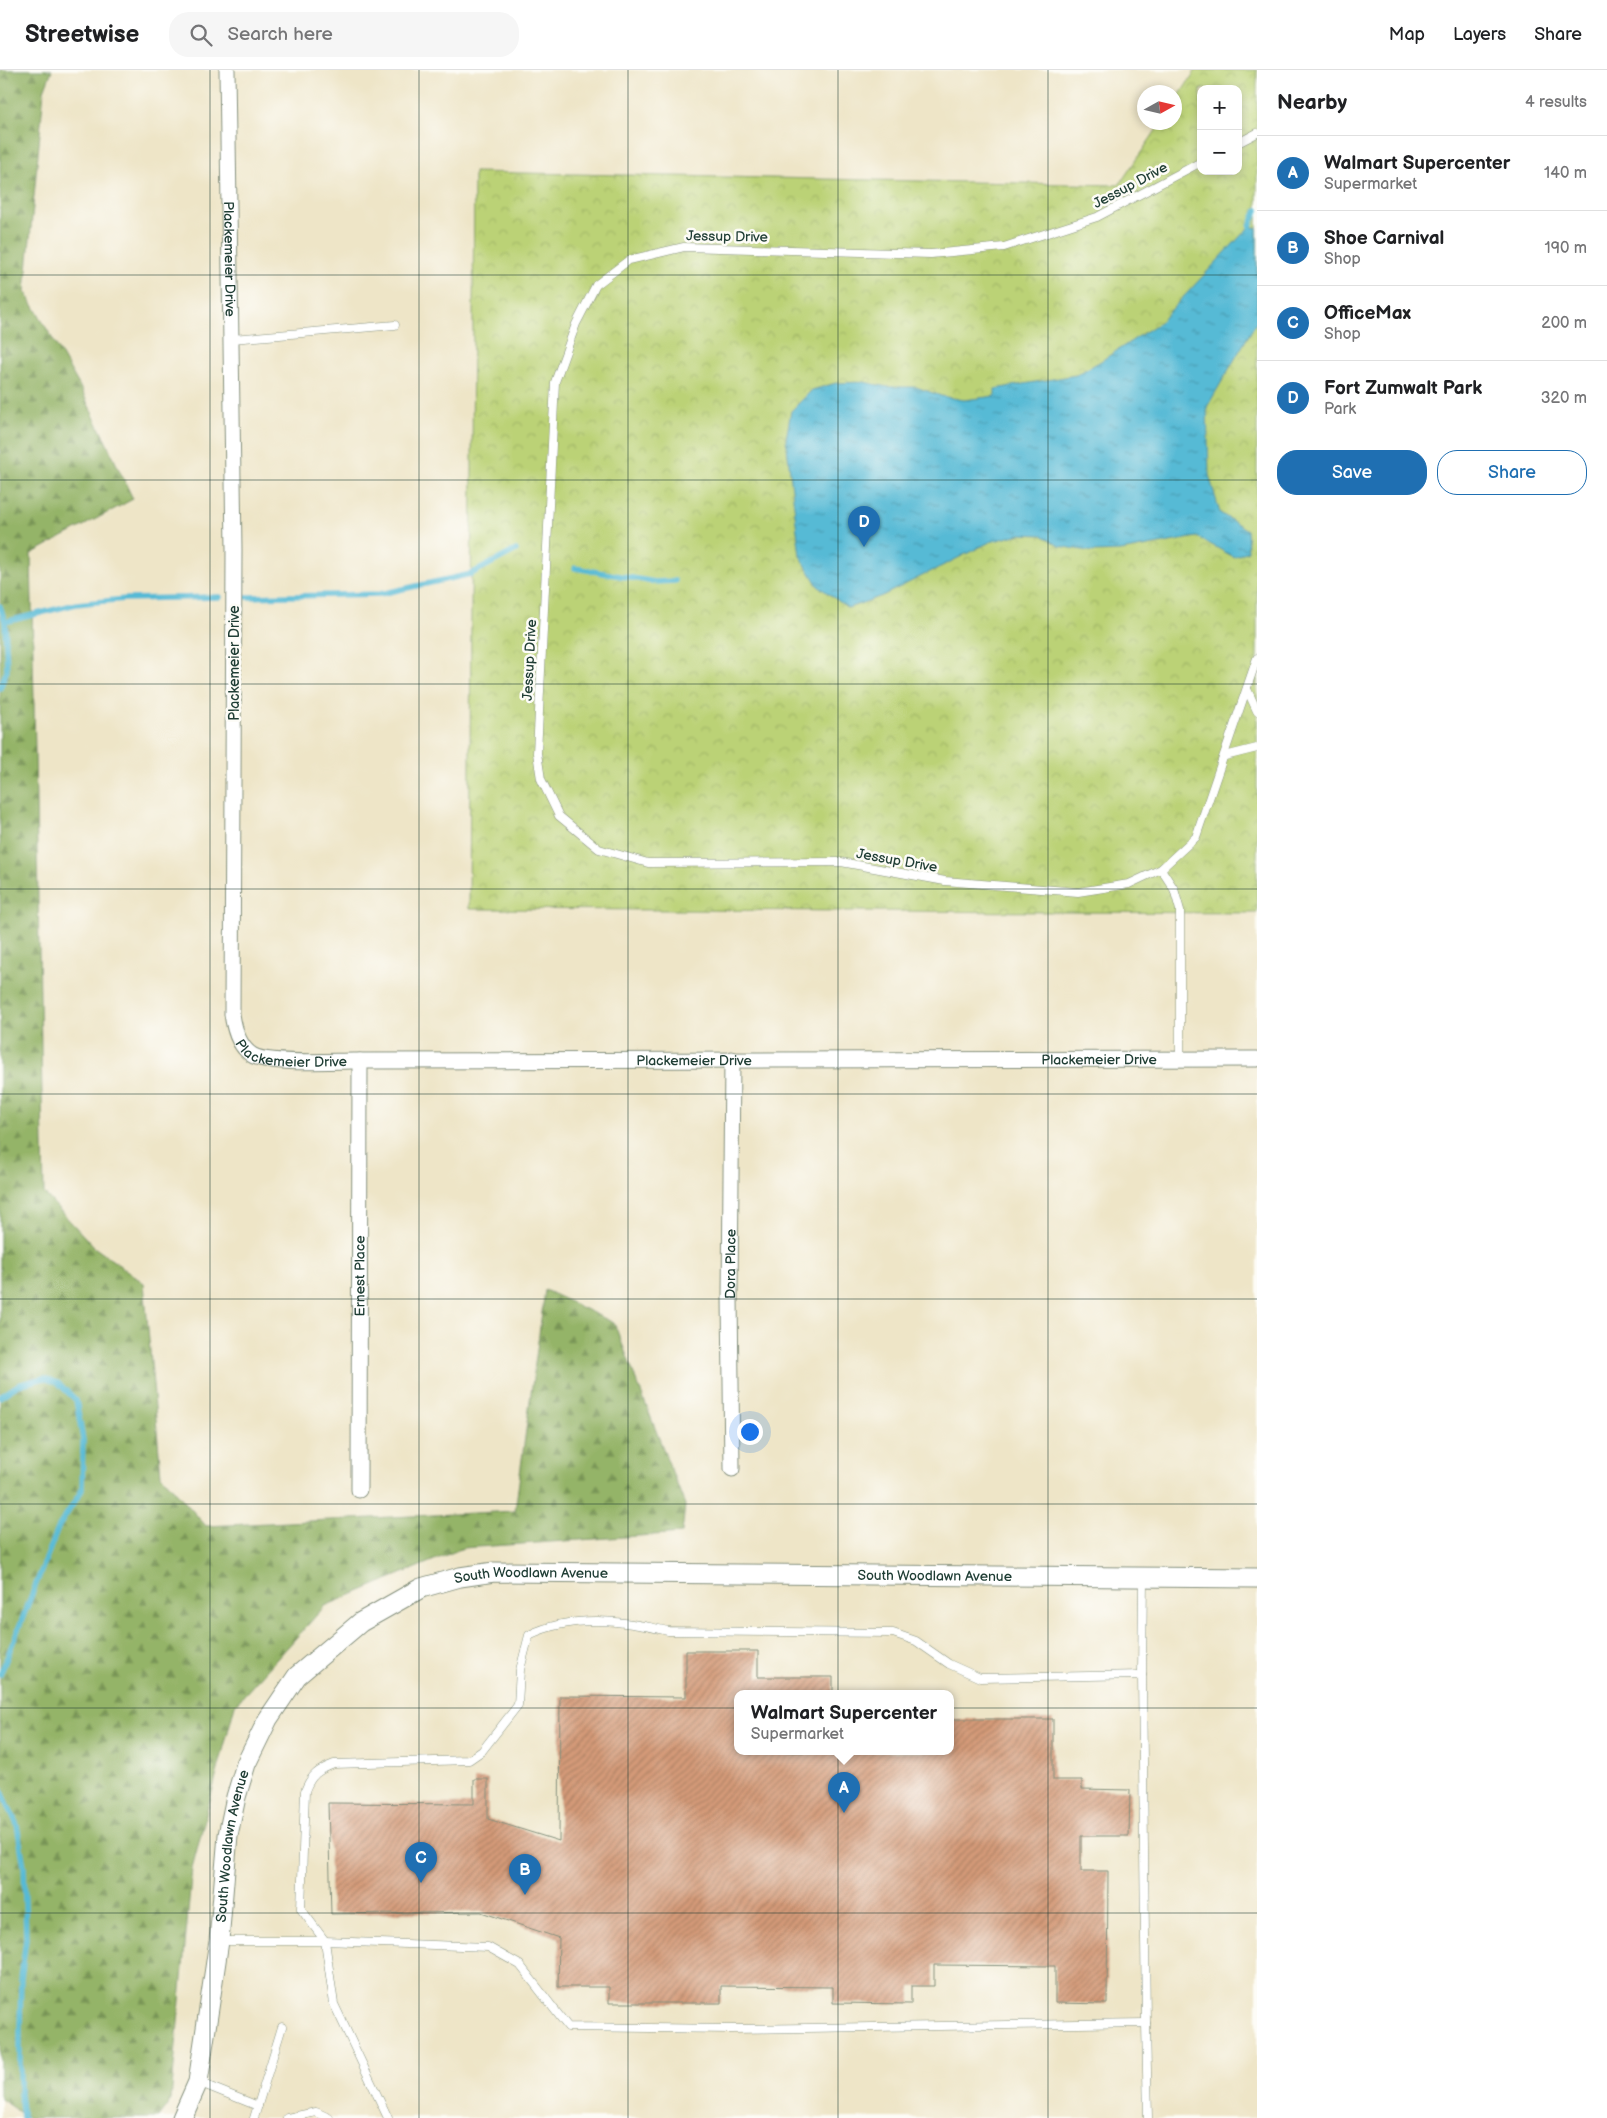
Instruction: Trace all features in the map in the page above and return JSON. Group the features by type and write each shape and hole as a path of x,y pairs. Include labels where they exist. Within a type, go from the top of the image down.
{"street":[{"name":"Plackemeier Drive","path":"227,70 234,549 232,986 234,1028 241,1044 252,1055 267,1059 360,1061 1257,1059"},
{"name":"Dora Place","path":"732,1059 730,1297 732,1469"},
{"name":"Ernest Place","path":"359,1490 360,1061"},
{"name":"South Woodlawn Avenue","path":"182,2118 198,2082 219,1941 228,1835 236,1797 246,1764 268,1719 297,1676 361,1622 421,1588 460,1577 494,1572 1257,1578"}],"lane":[{"path":"1242,140 1257,133"},
{"name":"Jessup Drive","path":"1197,164 1097,217 1004,247 931,254 684,247 629,260 596,285 576,324 555,382 536,753 541,779 559,816 599,849 648,863 840,862 944,881 1078,892 1129,884 1161,869 1196,837 1257,658"},
{"path":"232,339 395,325"},
{"path":"1247,690 1257,711"},
{"path":"1225,756 1257,748"},
{"path":"1161,869 1174,889 1180,910 1180,1058"},
{"path":"1143,1577 1142,1674 1148,2118"},
{"path":"388,2118 334,2004 325,1940 301,1909 305,1791 310,1778 320,1769 334,1764 469,1760 482,1751 518,1705 520,1670 529,1635 546,1627 592,1621 634,1623 668,1631 893,1633 916,1641 949,1664 980,1678 1142,1674"},
{"path":"219,1941 325,1940 488,1947 520,1965 568,2026 731,2029 1146,2023"},
{"path":"254,2118 282,2027"},
{"path":"198,2082 258,2106"},
{"path":"287,2118 316,2112 330,2118"}],"green space":[{"path":"0,70 52,70 44,91 25,291 79,385 133,499 31,554 44,1193 94,1247 144,1283 161,1475 206,1526 515,1511 545,1290 614,1323 685,1505 682,1533 463,1548 325,1606 235,1705 192,1868 171,2100 158,2118 28,2118 0,2099"},
{"path":"1196,70 1257,70 1257,913 469,909 474,172 1119,185 1156,130 1182,130 1182,91"}],"water":[{"path":"1250,226 1257,228 1257,321 1207,407 1209,475 1220,513 1247,530 1248,551 1234,557 1197,537 1121,551 1094,552 1059,546 1042,535 1020,534 990,542 882,596 848,608 818,586 800,556 786,439 791,411 812,390 836,383 864,382 887,387 916,387 941,396 964,400 995,396 995,389 1076,375 1159,323"}],"building":[{"path":"686,1651 758,1651 758,1677 833,1677 833,1690 734,1690 734,1755 954,1755 954,1719 1053,1719 1053,1780 1082,1780 1082,1789 1130,1790 1129,1836 1081,1836 1081,1871 1108,1871 1107,2004 1055,2003 1055,1966 934,1965 934,1986 911,1986 911,2004 833,2003 833,1987 721,1986 721,2003 609,2003 609,1987 558,1987 559,1938 481,1912 331,1914 328,1803 474,1804 474,1779 488,1779 488,1819 559,1841 560,1696 686,1697"}],"waterway":[{"path":"1250,226 1257,210"},
{"path":"246,597 380,594 471,574 516,550"},
{"path":"575,568 655,582 675,581"},
{"path":"5,622 76,604 125,599 220,597"},
{"path":"0,606 5,622 7,670 0,688"},
{"path":"0,1397 18,1385 44,1378 58,1383 76,1400 83,1440 82,1490 59,1526 0,1675"},
{"path":"0,1787 17,1825 24,1866 26,1939 21,1979 20,2027 20,2094 23,2118"}],"place":[{"name":"Fort Zumwalt Park","path":"864,547"},
{"name":"Walmart Supercenter","path":"844,1813"},
{"name":"OfficeMax","path":"421,1883"},
{"name":"Shoe Carnival","path":"525,1895"}]}
